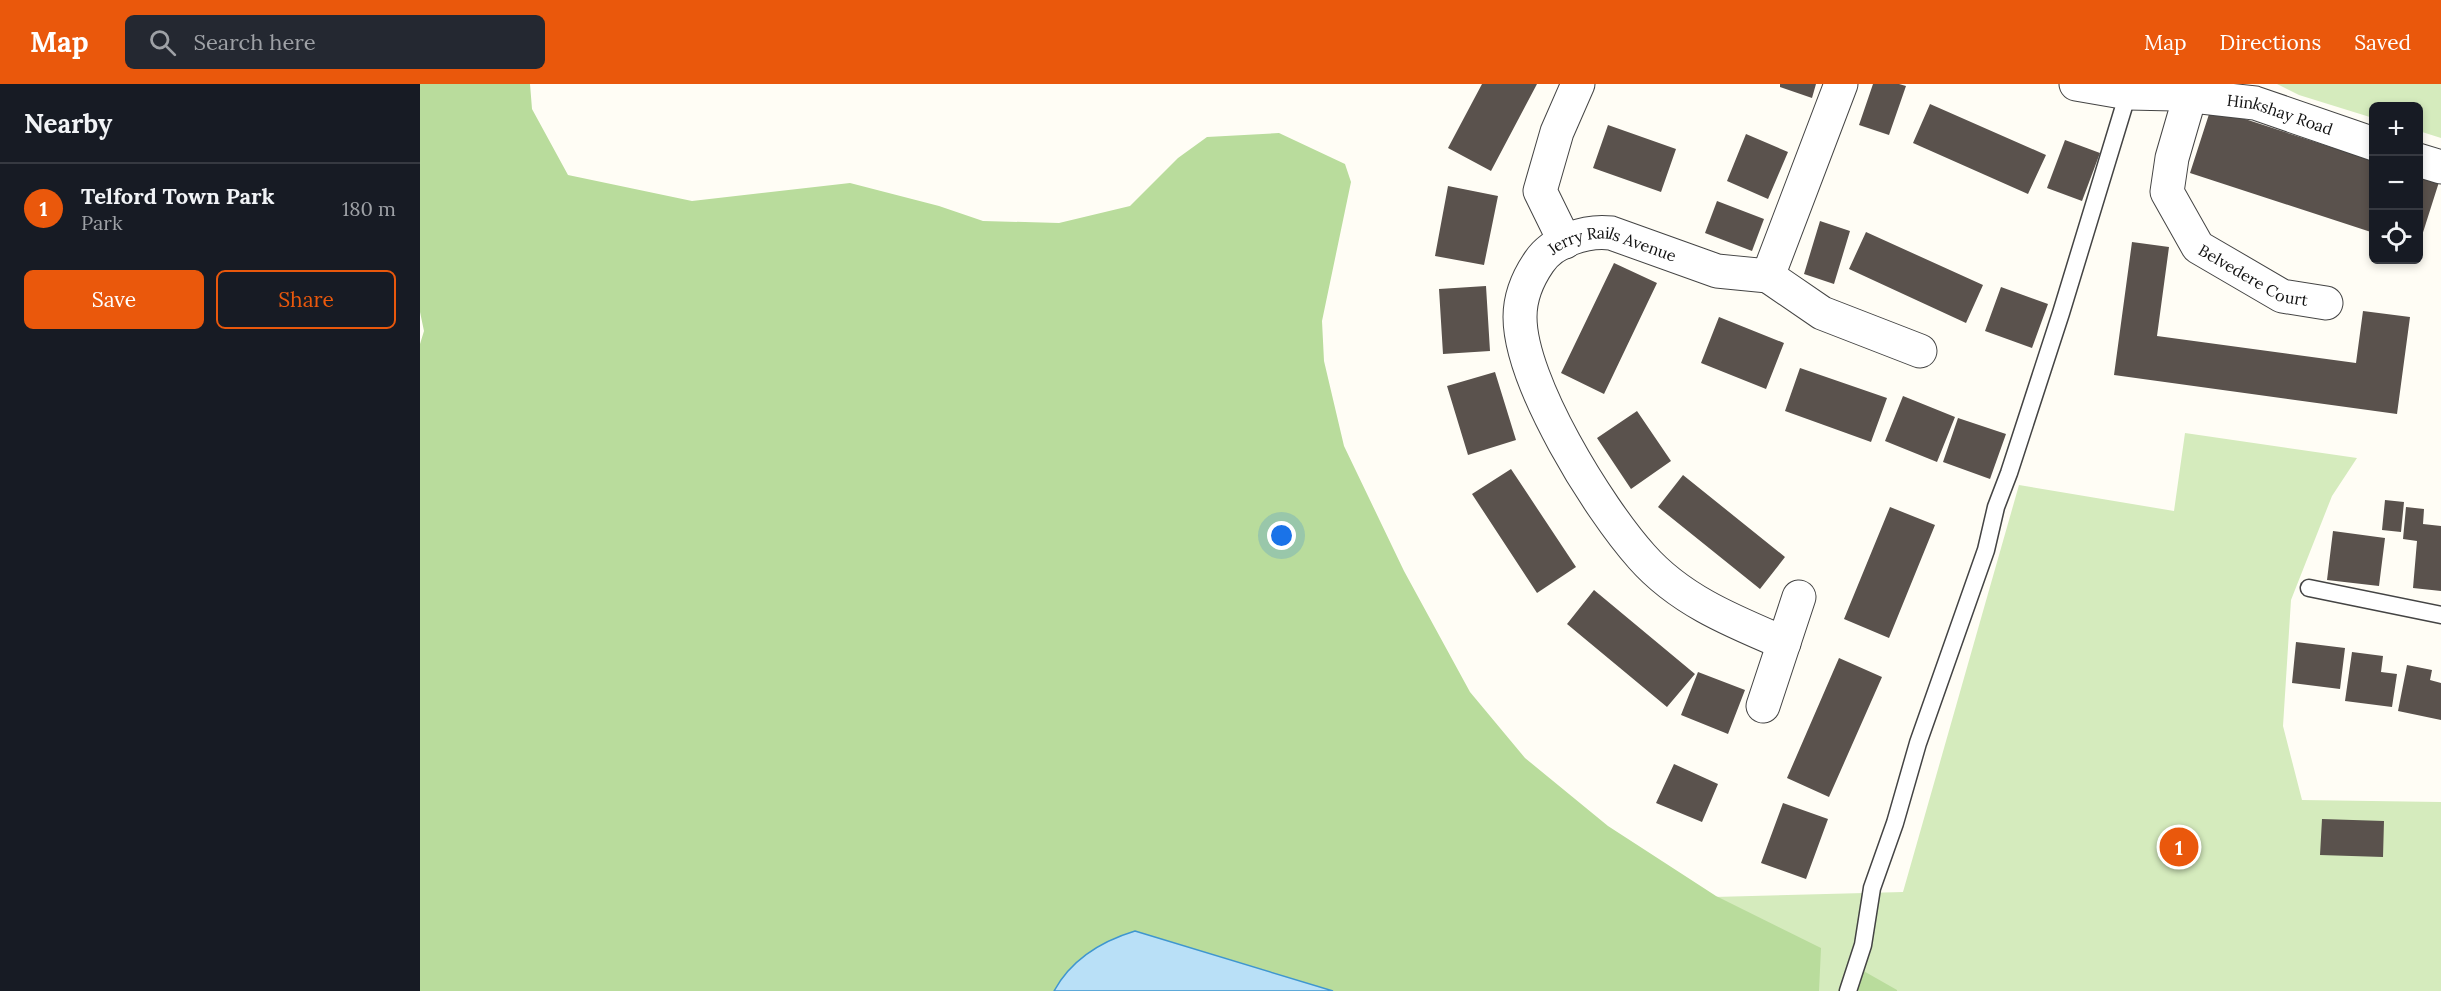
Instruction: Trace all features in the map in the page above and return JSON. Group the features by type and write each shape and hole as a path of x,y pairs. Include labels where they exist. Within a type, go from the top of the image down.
{"street":[{"path":"1565,242 1540,191 1557,132 1578,84"},
{"path":"1841,84 1768,276 1822,313 1920,351"},
{"name":"Hinkshay Road","path":"2076,84 2128,93 2190,96 2255,103 2369,143"},
{"name":"Belvedere Court","path":"2190,96 2172,158 2167,192 2198,247 2282,296 2326,303"},
{"path":"2423,161 2441,167"},
{"name":"Jerry Rails Avenue","path":"1768,276 1717,271 1611,233 1597,231 1565,242 1546,252 1532,272 1521,297 1520,317 1525,354 1549,413 1583,474 1642,557 1680,592 1724,618 1784,642"},
{"path":"1763,706 1799,597"}],"lane":[{"path":"1848,991 1863,945 1872,888 1895,823 1918,742 1986,550 1996,507 2061,313 2128,93"},
{"path":"2309,588 2441,615"}],"green space":[{"path":"420,84 530,84 532,109 568,175 692,201 850,183 939,206 983,221 1059,223 1130,206 1178,158 1207,137 1279,133 1345,164 1351,182 1322,321 1324,361 1344,446 1404,571 1470,692 1525,758 1608,826 1716,896 1821,948 1819,991 1333,991 1135,931 1082,957 1054,991 420,991 420,344 424,331 420,312"},
{"path":"2277,84 2441,84 2441,138 2423,132 2423,102 2369,102 2369,117 2299,95"},
{"path":"2185,433 2357,458 2332,496 2291,600 2283,726 2302,800 2441,802 2441,991 947,991 891,919 1903,892 2019,485 2174,511"},
{"path":"1853,965 1897,990 1897,991 1838,991"}],"water":[{"path":"1135,931 1333,991 1054,991 1069,970 1088,953 1111,940"}],"building":[{"path":"1482,84 1537,84 1491,171 1448,148"},
{"path":"1780,84 1816,84 1812,98 1780,87"},
{"path":"1873,84 1906,86 1889,135 1859,125"},
{"path":"1930,104 2046,155 2028,194 1913,143"},
{"path":"2211,108 2369,159 2369,231 2190,173"},
{"path":"1608,125 1676,149 1661,192 1593,168"},
{"path":"1746,134 1788,152 1768,199 1727,181"},
{"path":"2065,140 2100,153 2082,201 2047,188"},
{"path":"2423,177 2439,182 2423,232"},
{"path":"1448,186 1498,196 1484,265 1435,256"},
{"path":"1717,201 1764,219 1752,251 1705,233"},
{"path":"1820,221 1850,231 1834,284 1804,274"},
{"path":"1866,232 1983,285 1966,323 1849,269"},
{"path":"2132,242 2169,247 2157,336 2356,363 2363,311 2410,317 2397,414 2114,375"},
{"path":"1614,263 1657,283 1604,394 1561,373"},
{"path":"1486,286 1490,351 1443,354 1439,289"},
{"path":"2001,287 2048,304 2032,348 1985,331"},
{"path":"1719,317 1784,343 1766,389 1701,363"},
{"path":"1800,368 1887,398 1871,442 1785,411"},
{"path":"1495,372 1516,440 1468,455 1447,386"},
{"path":"1903,396 1955,417 1937,462 1885,441"},
{"path":"1637,411 1671,461 1631,489 1597,438"},
{"path":"1958,418 2006,434 1990,479 1943,462"},
{"path":"1511,469 1576,567 1537,593 1472,494"},
{"path":"1683,475 1785,557 1760,589 1658,507"},
{"path":"2385,500 2404,502 2401,532 2382,530"},
{"path":"1890,507 1935,525 1889,638 1844,619"},
{"path":"2406,507 2424,509 2423,524 2441,526 2441,591 2413,588 2417,541 2403,539"},
{"path":"2333,531 2385,538 2379,586 2327,580"},
{"path":"1594,590 1695,674 1667,707 1567,624"},
{"path":"2296,642 2345,648 2340,689 2292,683"},
{"path":"2352,652 2383,656 2381,672 2397,674 2392,707 2345,701"},
{"path":"1839,658 1882,677 1829,797 1787,778"},
{"path":"2407,665 2432,670 2430,680 2441,683 2441,720 2398,711"},
{"path":"1698,672 1745,690 1728,734 1681,715"},
{"path":"1674,764 1718,784 1702,822 1656,803"},
{"path":"1783,803 1828,819 1806,879 1761,863"},
{"path":"2322,819 2384,821 2383,857 2320,855"}],"place":[{"name":"Telford Town Park","path":"2179,847"}]}
